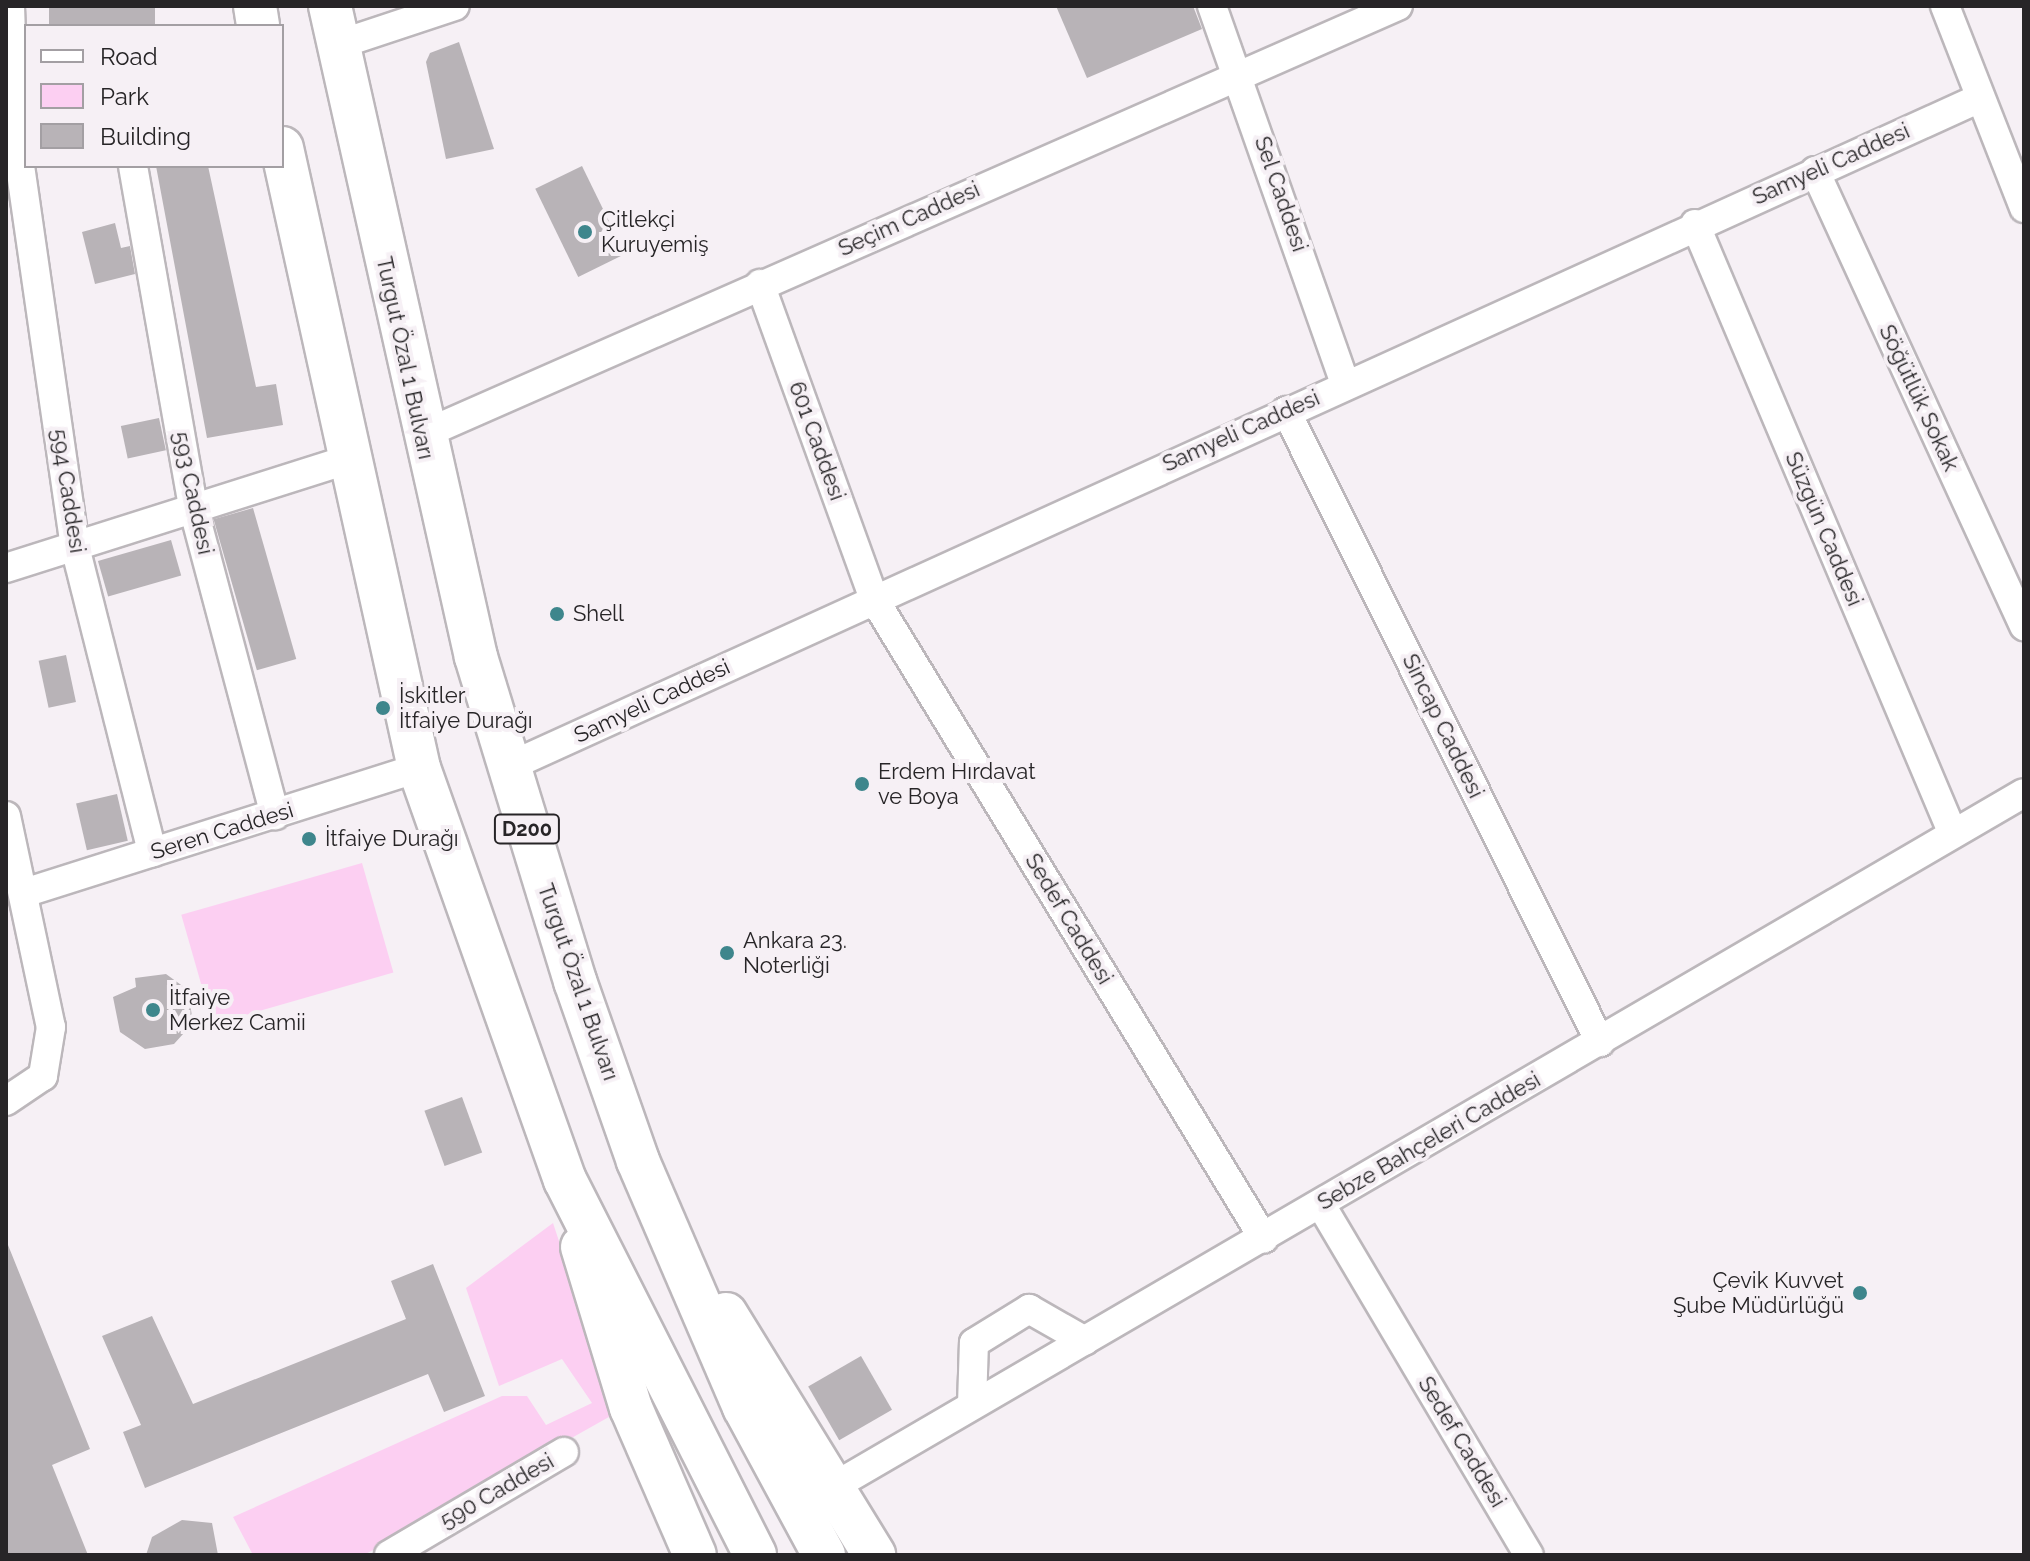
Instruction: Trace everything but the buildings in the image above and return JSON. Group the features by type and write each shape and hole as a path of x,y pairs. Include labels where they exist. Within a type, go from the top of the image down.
{"highway":[{"name":"Turgut Özal 1 Bulvarı","path":"333,25 422,435 508,767 575,981 661,1214 744,1407 824,1555"},
{"path":"284,158 346,460 419,768 565,1180 598,1314 664,1488 695,1555"},
{"path":"565,1180 755,1555"},
{"path":"661,1214 874,1555"},
{"path":"664,1488 678,1555"}],"street":[{"name":"594 Caddesi","path":"10,6 15,123 75,547 152,852"},
{"path":"333,25 455,6"},
{"name":"Sel Caddesi","path":"1212,6 1240,74 1345,384"},
{"name":"Seçim Caddesi","path":"422,435 1398,6"},
{"path":"1945,6 1976,100 2024,208"},
{"name":"Samyeli Caddesi","path":"508,767 1695,224 1976,100"},
{"name":"593 Caddesi","path":"133,168 194,511 275,815"},
{"name":"Söğütlük Sokak","path":"1815,171 2024,626"},
{"name":"Süzgün Caddesi","path":"1695,224 1953,834"},
{"name":"601 Caddesi","path":"760,284 874,599"},
{"name":"Sincap Caddesi","path":"1286,411 1600,1042"},
{"path":"6,568 194,511 346,460"},
{"name":"Sedef Caddesi","path":"874,599 1264,1239"},
{"name":"Seren Caddesi","path":"24,893 419,768"},
{"name":"Sebze Bahçeleri Caddesi","path":"833,1487 1264,1239 2024,793"},
{"path":"6,816 51,1027 43,1076 6,1101"},
{"name":"Sedef Caddesi","path":"1321,1205 1529,1555"},
{"path":"972,1405 974,1343 1029,1309 1085,1341"},
{"name":"590 Caddesi","path":"389,1555 564,1452"}],"green space":[{"path":"362,863 393,973 213,1024 181,915"},
{"path":"553,1223 616,1413 364,1555 253,1555 233,1517 502,1396 527,1396 546,1425 592,1403 562,1359 499,1386 466,1288"}],"place":[{"name":"Çitlekçi Kuruyemiş","path":"585,232"},
{"name":"Shell","path":"557,614"},
{"name":"İskitler İtfaiye Durağı","path":"383,708"},
{"name":"Erdem Hırdavat ve Boya","path":"862,784"},
{"name":"İtfaiye Durağı","path":"309,839"},
{"name":"Ankara 23. Noterliği","path":"727,953"},
{"name":"İtfaiye Merkez Camii","path":"153,1010"},
{"name":"Çevik Kuvvet Şube Müdürlüğü","path":"1860,1293"}]}
